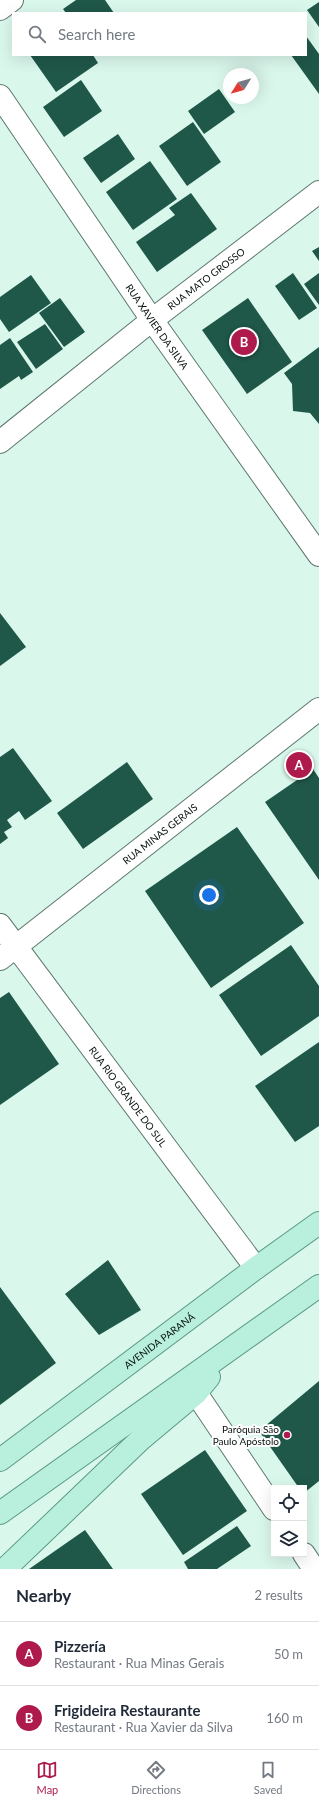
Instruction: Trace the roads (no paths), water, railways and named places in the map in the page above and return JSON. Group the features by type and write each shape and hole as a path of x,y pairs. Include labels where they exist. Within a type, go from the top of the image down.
{"main road":[{"name":"AVENIDA PARANÁ","path":"0,1460 256,1268 319,1223"},
{"path":"0,1513 319,1286"},
{"path":"5,1569 141,1440 196,1393 238,1345"}],"street":[{"path":"0,9 12,0"},
{"name":"RUA XAVIER DA SILVA","path":"0,96 152,320 319,555"},
{"name":"RUA MATO GROSSO","path":"0,442 152,320 319,192"},
{"name":"RUA MINAS GERAIS","path":"8,953 319,709"},
{"name":"RUA RIO GRANDE DO SUL","path":"0,924 8,953 256,1268"},
{"path":"196,1393 271,1505"},
{"path":"306,1557 314,1569"}],"place":[{"name":"Frigideira Restaurante","path":"244,342"},
{"name":"Pizzería","path":"299,765"},
{"name":"Paróquia São Paulo Apóstolo","path":"287,1435"}]}
